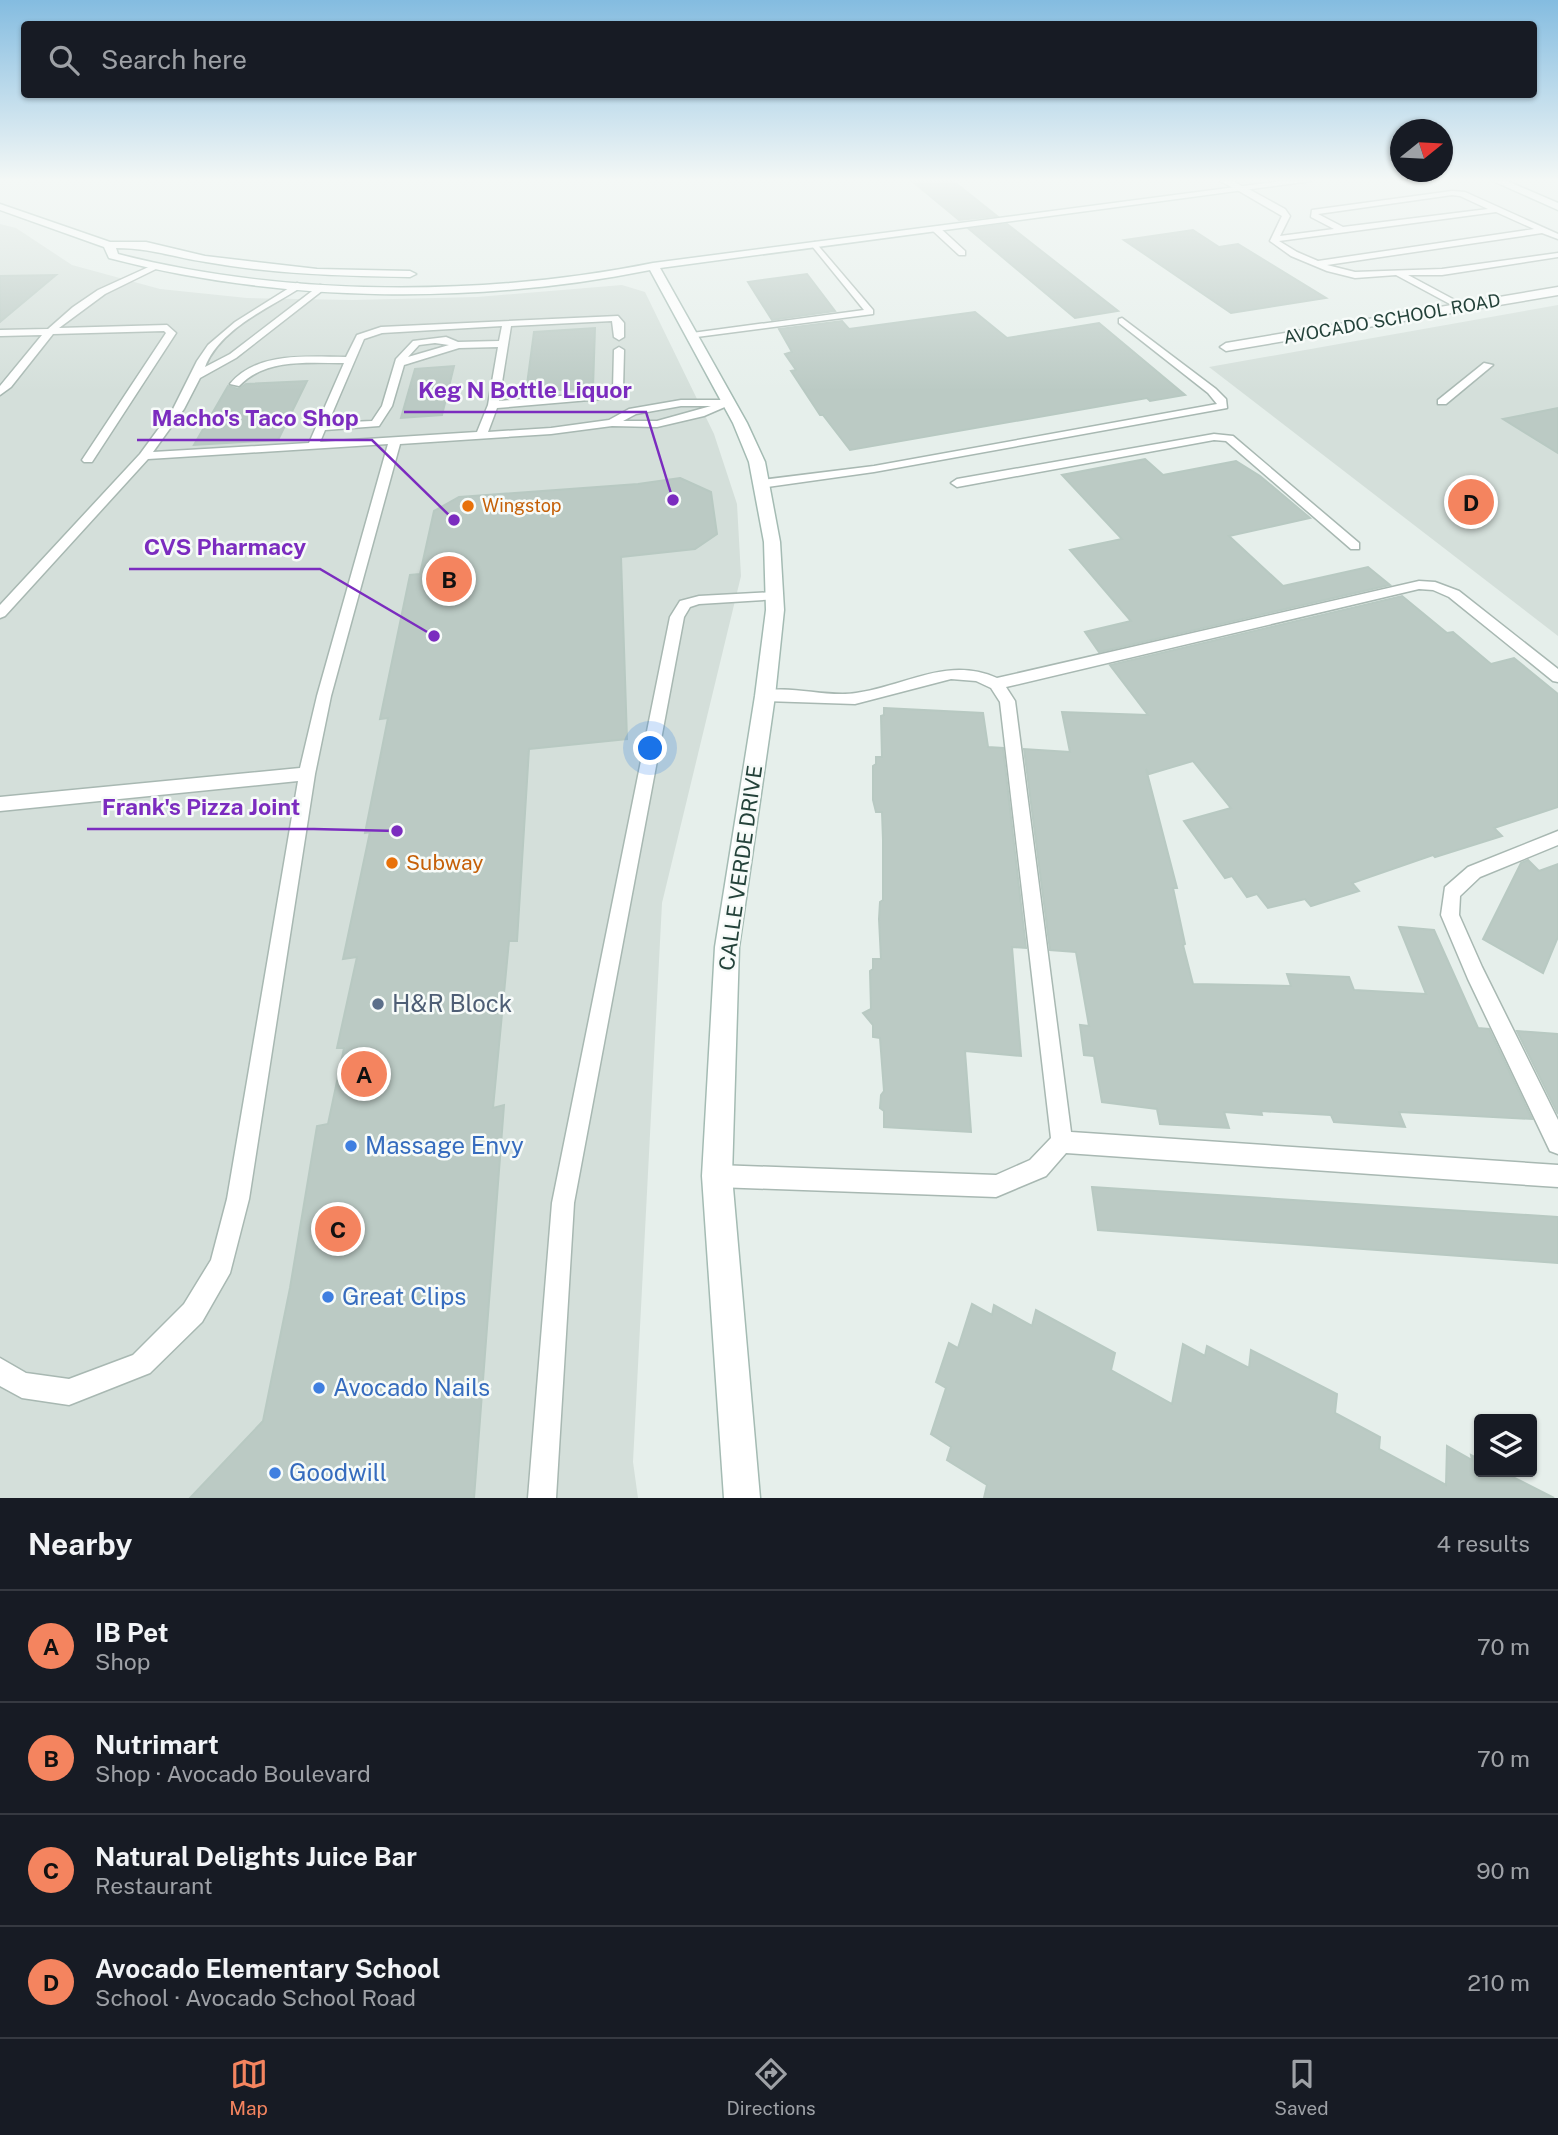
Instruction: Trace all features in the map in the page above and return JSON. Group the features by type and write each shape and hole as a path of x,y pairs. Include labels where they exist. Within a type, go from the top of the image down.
{"main road":[{"path":"111,251 113,256 156,267 248,282 323,287 450,288 530,284 614,275 653,265 762,251"},
{"path":"171,251 205,259 317,272 421,275"},
{"path":"607,261 653,265"},
{"path":"156,267 176,262 251,272 278,268"},
{"name":"CALLE VERDE DRIVE","path":"653,265 729,403 757,462 772,542 774,596 765,696 727,947 717,1176 742,1498"},
{"path":"297,286 338,280 433,279 454,274"},
{"name":"AVOCADO SCHOOL ROAD","path":"1226,348 1558,291"}],"lane":[{"path":"692,337 870,312 821,251"},
{"path":"1289,251 1317,264 1355,275 1442,272 1558,255"},
{"path":"1317,264 1404,251"},
{"path":"0,392 52,330 99,294 156,267"},
{"path":"1397,272 1461,307"},
{"path":"0,614 145,456 190,389 200,360 213,345 238,324 297,286"},
{"path":"196,376 233,355 323,287"},
{"path":"313,446 360,337 367,332 615,318 619,323 619,337"},
{"path":"761,484 874,469 1223,406 1221,399 1212,391 1122,321"},
{"path":"481,436 493,405 507,323"},
{"path":"0,333 153,327 167,328 171,333 88,460"},
{"path":"322,427 375,424 387,406 400,363 408,349 416,343 446,340 457,345 503,344"},
{"path":"493,405 613,395 618,390 619,350"},
{"path":"235,384 239,377 254,367 276,363 350,360"},
{"path":"1442,402 1488,365"},
{"path":"612,423 633,411 681,403 729,403"},
{"path":"145,456 201,449 313,446 481,436 612,423 636,428 676,421 729,403"},
{"path":"957,483 1214,437 1229,439 1355,546"},
{"path":"0,1371 22,1385 69,1392 141,1364 193,1313 222,1265 239,1199 307,774 324,696 395,441"},
{"path":"996,684 1419,585 1435,586 1454,594 1558,677"},
{"path":"542,1498 563,1203 647,759 677,617 685,604 699,600 774,596"},
{"path":"717,1176 996,1186 1038,1168 1062,1142 1007,701 996,684 978,676 951,674 855,699 765,696"},
{"path":"0,804 307,774"},
{"path":"1558,838 1474,872 1451,893 1450,915 1475,973 1558,1143"},
{"path":"1062,1142 1558,1176"}],"shaded area":[{"path":"0,251 51,251 72,265 160,289 247,298 353,300 477,297 622,285 645,292 714,434 737,504 741,576 662,903 633,1462 638,1498 0,1498"},
{"path":"1558,305 1558,636 1209,367"}],"building":[{"path":"995,251 1041,251 1118,311 1075,318"},
{"path":"1140,251 1249,251 1326,298 1231,313"},
{"path":"807,274 835,311 772,320 748,282"},
{"path":"56,275 0,322 0,276"},
{"path":"975,312 1007,338 1099,323 1185,395 1150,401 1147,398 850,450 823,415 820,415 791,371 796,370 785,354 792,352 779,329 842,321 849,329"},
{"path":"595,328 593,388 526,392 534,332"},
{"path":"454,366 442,415 401,418 415,369"},
{"path":"307,381 278,440 194,445 228,386 238,389 246,384"},
{"path":"1558,408 1558,453 1503,419"},
{"path":"1145,459 1163,475 1236,461 1260,476 1310,518 1229,536 1283,586 1368,567 1390,585 1099,652 1085,632 1131,621 1070,550 1122,539 1062,475"},
{"path":"680,478 711,492 717,534 695,549 621,557 627,739 529,749 517,941 509,941 493,1108 504,1105 474,1498 190,1498 263,1421 290,1288 317,1126 328,1124 344,1048 337,1048 357,957 343,959 370,832 365,833 388,718 380,719 410,575 420,574 434,511 459,497 638,484"},
{"path":"1402,596 1447,633 1453,632 1491,664 1514,658 1558,694 1558,807 1494,828 1502,836 1435,857 1433,855 1352,883 1359,891 1311,906 1305,899 1268,908 1257,894 1247,897 1232,876 1225,878 1184,821 1231,808 1193,761 1149,774 1146,769 1177,888 1173,888 1185,944 1183,945 1193,984 1291,986 1287,974 1349,977 1354,990 1426,994 1399,927 1434,930 1478,1028 1489,1029 1532,1119 1399,1112 1405,1127 1334,1122 1331,1115 1224,1112 1229,1128 1160,1124 1157,1109 1102,1102 1094,1056 1084,1055 1080,1025 1089,1026 1076,952 1050,950 1024,749 1070,752 1062,712 1148,715 1110,665"},
{"path":"884,708 983,713 988,747 1003,748 1026,948 1012,947 1021,1056 965,1051 971,1132 884,1127 884,1111 880,1108 884,1091 880,1038 873,1037 873,1025 863,1013 871,1009 870,971 873,969 873,959 881,959 879,919 880,902 883,900 882,812 876,812 873,800 873,766 876,764 876,757 882,757 881,716 884,715"},
{"path":"1528,860 1539,871 1558,864 1558,937 1543,973 1483,939 1521,863"},
{"path":"1517,1031 1558,1034 1558,1114"},
{"path":"1092,1187 1558,1217 1558,1263 1098,1230"},
{"path":"972,1304 992,1315 994,1305 1032,1326 1036,1310 1115,1353 1111,1370 1172,1404 1183,1344 1205,1356 1207,1346 1249,1368 1251,1350 1337,1394 1335,1413 1380,1437 1379,1449 1446,1485 1447,1446 1472,1460 1471,1455 1474,1456 1474,1477 1513,1477 1554,1498 984,1498 987,1485 947,1460 951,1447 931,1434 946,1388 936,1382 949,1343 958,1348"}],"place":[{"name":"Keg N Bottle Liquor","path":"673,500"},
{"name":"Avocado Elementary School","path":"1471,502"},
{"name":"Wingstop","path":"468,506"},
{"name":"Macho's Taco Shop","path":"454,520"},
{"name":"Nutrimart","path":"449,579"},
{"name":"CVS Pharmacy","path":"434,636"},
{"name":"Frank's Pizza Joint","path":"397,831"},
{"name":"Subway","path":"392,863"},
{"name":"H&R Block","path":"378,1004"},
{"name":"IB Pet","path":"364,1074"},
{"name":"Massage Envy","path":"351,1146"},
{"name":"Natural Delights Juice Bar","path":"338,1229"},
{"name":"Great Clips","path":"328,1297"},
{"name":"Avocado Nails","path":"319,1388"},
{"name":"Goodwill","path":"275,1473"}]}
